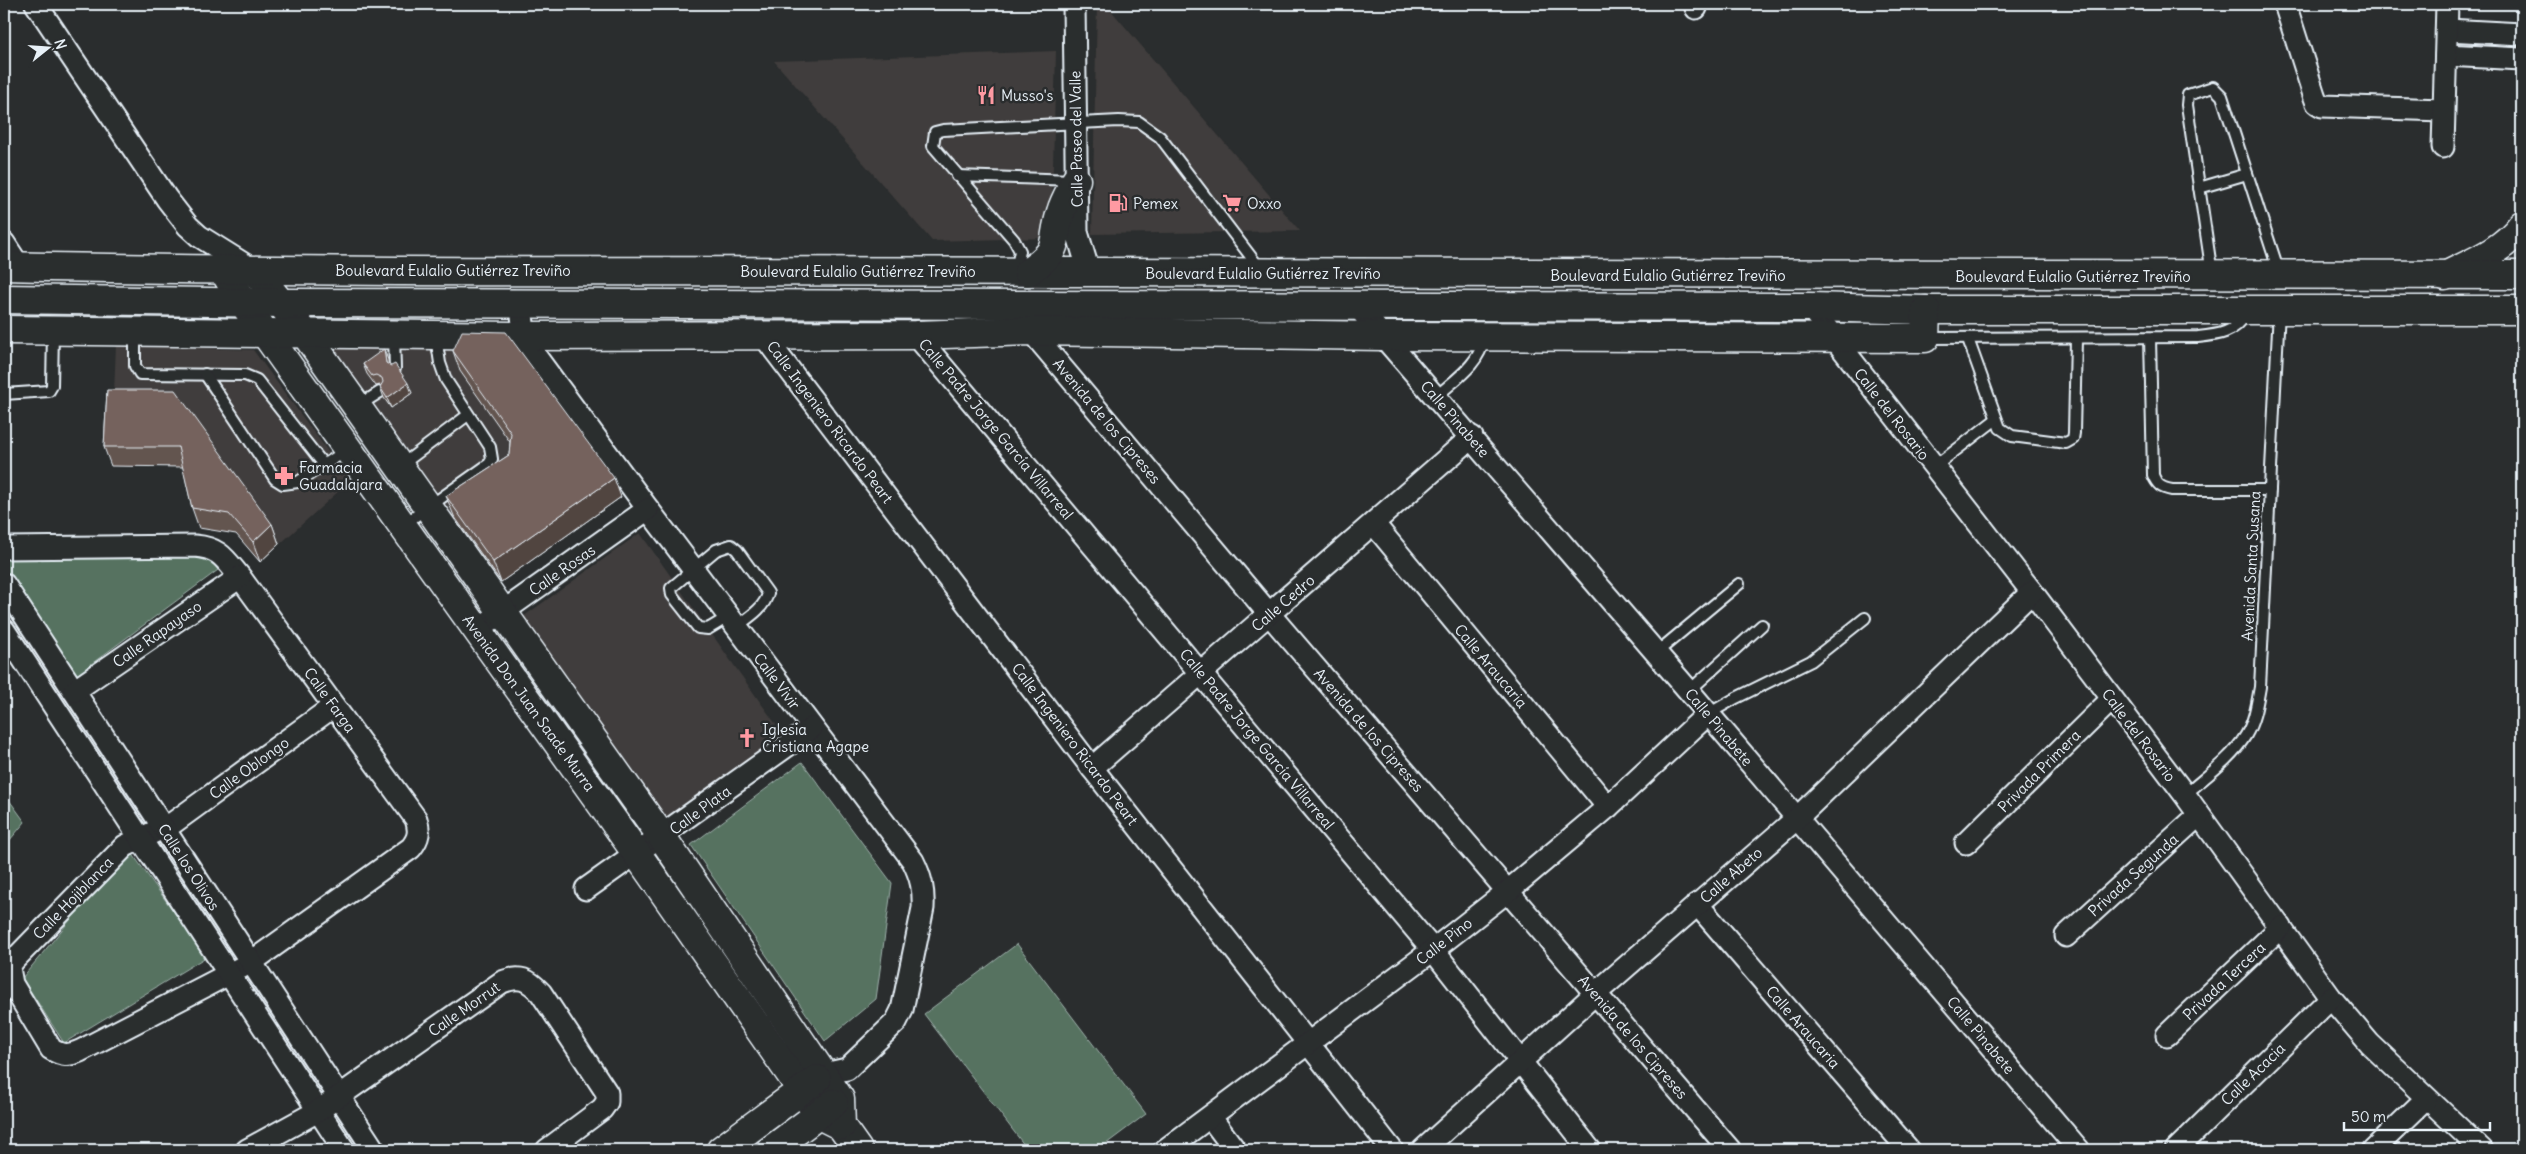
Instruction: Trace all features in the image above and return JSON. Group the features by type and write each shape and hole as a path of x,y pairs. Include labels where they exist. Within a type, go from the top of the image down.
{"main road":[{"path":"1022,272 1050,254 1056,242 1060,212 1076,180"},
{"path":"2445,276 2503,246 2522,225"},
{"name":"Boulevard Eulalio Gutiérrez Treviño","path":"11,266 224,261 255,271 1089,272 1810,276 2522,276"},
{"name":"Avenida Don Juan Saade Murra","path":"224,261 242,301 637,854 802,1089 834,1113 858,1150"},
{"name":"Avenida Don Juan Saade Murra","path":"255,271 304,332 662,837 835,1072 834,1113"},
{"path":"1089,272 1095,280 1109,290 1159,304"},
{"name":"Boulevard Eulalio Gutiérrez Treviño","path":"4,299 282,303 1159,304 1810,307 1926,310 2522,310"},
{"path":"4,330 525,336 916,335 1030,331 1382,336 1925,338 1926,310"},
{"path":"720,1150 802,1089 835,1072"},
{"path":"771,1150 834,1113"}],"street":[{"path":"36,4 167,199 194,231 224,261"},
{"name":"Calle Paseo del Valle","path":"1074,4 1077,232 1089,272"},
{"path":"2285,4 2317,103 2322,106 2443,110"},
{"path":"2443,147 2447,4"},
{"path":"2446,30 2522,34"},
{"path":"2446,55 2522,59"},
{"path":"4,243 11,266"},
{"name":"Calle Vivir","path":"520,303 525,336 531,350 732,622 913,861 921,876 924,892 923,908 902,1010 886,1032 835,1072"},
{"name":"Avenida de los Cipreses","path":"1016,304 1030,331 1270,615 1730,1150"},
{"name":"Calle Pinabete","path":"1356,305 1472,437 2078,1150"},
{"name":"Calle del Rosario","path":"1810,307 2032,592 2185,795 2331,998 2370,1044 2426,1100 2482,1150"},
{"name":"Calle Ingeniero Ricardo Peart","path":"763,334 1092,768 1392,1150"},
{"name":"Calle Padre Jorge García Villarreal","path":"916,335 1434,950 1590,1150"},
{"name":"Calle Cedro","path":"1092,768 1270,615 1472,437"},
{"name":"Calle Rosas","path":"477,630 648,509"},
{"name":"Calle Araucaria","path":"1374,524 1608,807"},
{"name":"Calle Farga","path":"4,548 204,547 222,554 416,819 419,829 418,840 411,848 336,904 228,976"},
{"name":"Calle Rapayaso","path":"74,691 240,577"},
{"name":"Calle los Olivos","path":"4,584 374,1150"},
{"name":"Calle Abeto","path":"1422,1150 1596,993 1796,819 2032,592"},
{"name":"Calle los Olivos","path":"4,630 228,976 344,1150"},
{"name":"Privada Primera","path":"1966,843 2112,699"},
{"name":"Calle Oblongo","path":"163,827 183,816 334,706"},
{"name":"Calle Pino","path":"1165,1150 1211,1118 1434,950 1508,891 1608,807 1708,714"},
{"name":"Calle Plata","path":"586,890 812,728"},
{"name":"Privada Segunda","path":"2066,936 2199,815"},
{"name":"Calle Hojiblanca","path":"163,827 139,837 109,860 12,961 9,968 12,984 51,1049 64,1055 71,1055 228,976"},
{"name":"Calle Araucaria","path":"1698,904 1909,1150"},
{"name":"Privada Tercera","path":"2167,1035 2281,927"},
{"name":"Calle Morrut","path":"248,1150 318,1111 502,982 513,978 523,978 530,982 541,994 607,1093 607,1102 602,1109 547,1150"},
{"name":"Calle Acacia","path":"2176,1150 2331,998"},
{"path":"2372,1150 2426,1100"},
{"path":"1211,1118 1235,1150"}],"lane":[{"path":"2212,276 2187,99 2192,92 2208,87 2218,90 2222,96 2280,276"},
{"path":"1022,272 1020,251 1014,240 933,146 935,132 943,130 1076,125 1120,121 1138,122 1160,137 1264,273"},
{"path":"2199,188 2247,174"},
{"path":"957,176 1076,180"},
{"path":"1925,338 2076,339 2219,335 2234,329 2248,310"},
{"name":"Avenida Santa Susana","path":"2185,795 2228,756 2246,736 2256,714 2260,687 2279,310"},
{"path":"4,394 49,391 52,386 53,331"},
{"path":"135,331 135,366 140,374 245,375 257,380 324,465"},
{"path":"394,334 395,369"},
{"path":"402,525 489,464 492,459 490,447 468,415 442,371 436,335"},
{"path":"1436,397 1471,365 1478,355 1484,336"},
{"path":"2150,338 2153,475 2157,484 2163,489 2172,490 2270,490"},
{"path":"1968,339 2000,428 2012,436 2071,442 2074,433 2076,339"},
{"path":"205,374 275,479 283,484 298,482 348,449"},
{"path":"357,407 380,392"},
{"path":"399,467 468,415"},
{"path":"1934,467 1996,420"},
{"path":"731,545 760,579 768,593 766,600 732,622 708,630 698,628 672,594 672,585 692,568 716,550 731,545"},
{"path":"1656,653 1739,584"},
{"path":"1708,714 1811,661 1865,618"},
{"path":"1689,691 1762,626"}],"shaded area":[{"path":"1097,4 1109,8 1300,231 1092,234"},
{"path":"1056,51 1052,203 1047,238 932,241 774,61"},
{"path":"116,345 253,350 350,481 260,562 236,534 199,528 185,467 111,466"},
{"path":"329,347 511,347 621,497 500,582"},
{"path":"640,533 785,737 664,824 520,619"}],"green space":[{"path":"208,557 218,570 75,676 4,575 4,559"},
{"path":"802,762 892,883 876,999 825,1041 691,845"},
{"path":"4,793 25,822 4,847"},
{"path":"129,849 206,957 64,1043 22,978"},
{"path":"1017,944 1146,1114 1098,1150 1028,1150 924,1014"}],"building":[{"path":"462,331 506,332 614,478 493,562 446,496 509,455 511,433 453,351"},
{"path":"384,349 386,363 391,366 395,364 408,383 387,398 380,387 383,382 382,378 376,375 372,376 363,364"},
{"path":"107,390 175,390 272,524 253,542 229,514 192,508 178,447 104,447"}],"place":[{"name":"Musso's","path":"986,95"},
{"name":"Pemex","path":"1118,203"},
{"name":"Oxxo","path":"1232,203"},
{"name":"Farmacia Guadalajara","path":"284,476"},
{"name":"Iglesia Cristiana Agape","path":"747,738"}]}
